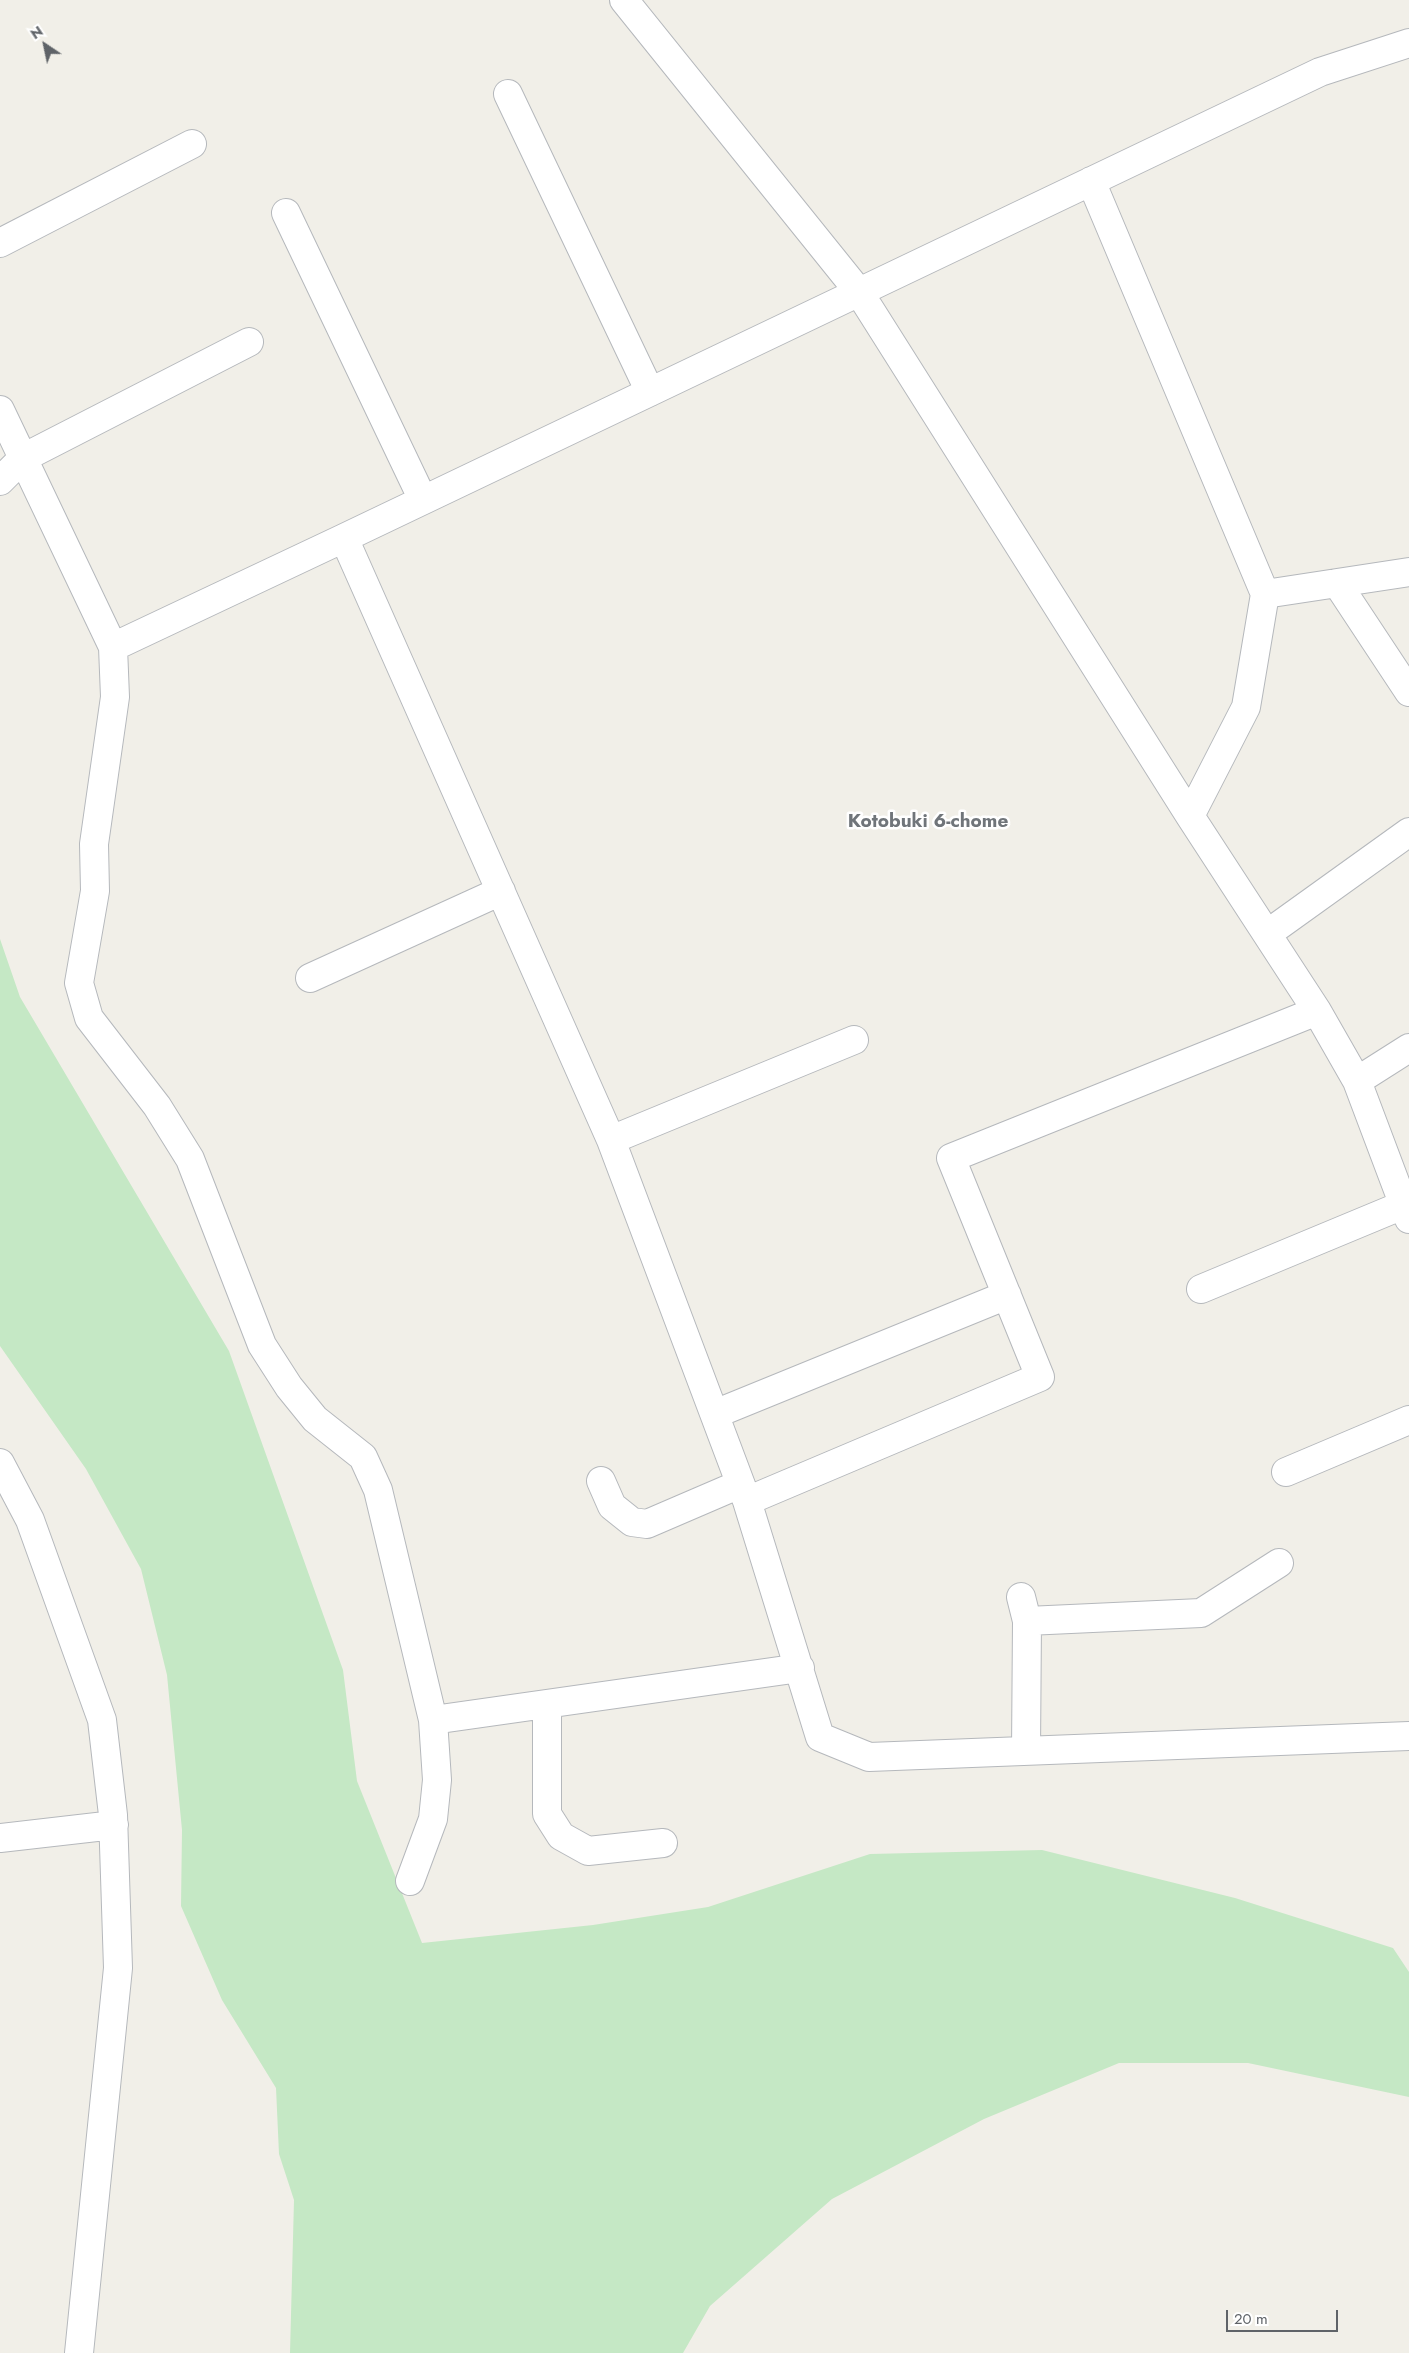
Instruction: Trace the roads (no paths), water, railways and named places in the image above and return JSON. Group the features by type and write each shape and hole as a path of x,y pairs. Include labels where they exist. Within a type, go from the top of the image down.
{"street":[{"path":"624,0 859,292 1190,816 1317,1010 1357,1081 1398,1165 1406,1212 1201,1288"},
{"path":"113,647 1320,72 1409,43"},
{"path":"508,94 650,392"},
{"path":"0,242 192,144"},
{"path":"1092,181 1265,594 1246,707 1190,816"},
{"path":"286,213 422,500"},
{"path":"0,481 23,458 249,342"},
{"path":"0,410 113,647 115,697 94,844 96,891 79,982 89,1018 157,1106 190,1159 262,1345 289,1387 315,1419 363,1457 378,1490 433,1720 437,1780 433,1819 410,1881"},
{"path":"344,538 612,1140 744,1492 820,1737 869,1757 1409,1736"},
{"path":"1265,594 1409,572"},
{"path":"1336,583 1409,692"},
{"path":"1267,934 1409,832"},
{"path":"310,978 501,891"},
{"path":"601,1481 612,1506 632,1522 647,1524 744,1492 1040,1377 951,1158 1317,1010"},
{"path":"612,1140 854,1040"},
{"path":"1357,1081 1409,1048"},
{"path":"715,1414 1007,1295"},
{"path":"1286,1472 1409,1420"},
{"path":"0,1463 30,1520 102,1720 114,1825 118,1968 79,2353"},
{"path":"1026,1751 1024,1609 1201,1613 1279,1563"},
{"path":"433,1720 800,1668"},
{"path":"547,1704 547,1814 561,1836 588,1851 663,1843"},
{"path":"0,1838 114,1825"}],"district":[{"name":"Kotobuki 6-chome","path":"928,822"}]}
